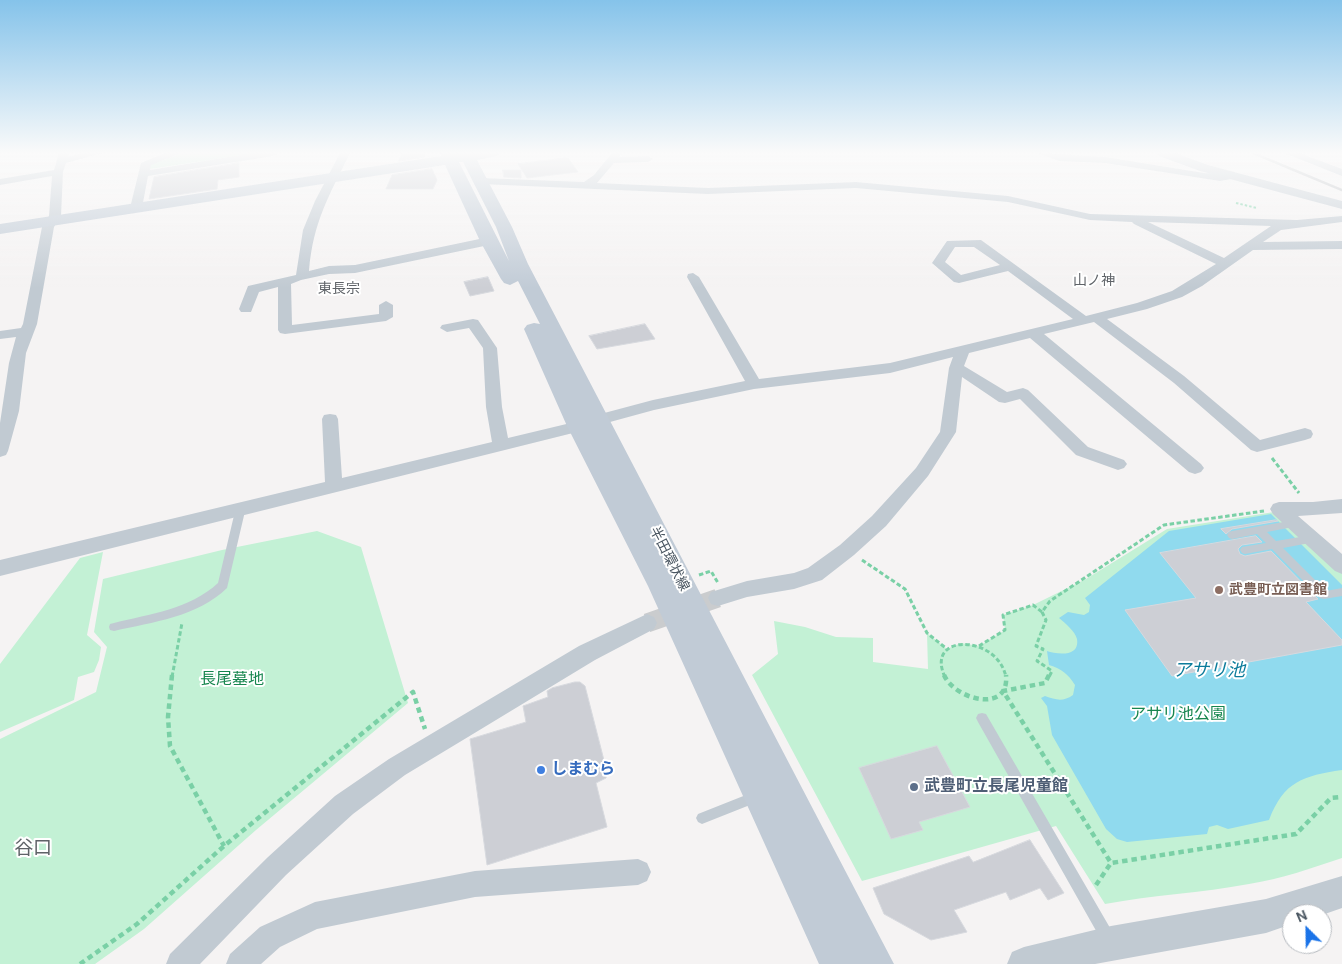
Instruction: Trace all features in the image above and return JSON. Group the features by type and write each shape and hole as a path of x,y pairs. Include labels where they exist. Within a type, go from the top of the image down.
{"main road":[{"path":"0,229 201,198"},
{"name":"半田環状線","path":"477,198 489,241 589,423 874,964"},
{"name":"半田環状線","path":"489,198 662,586 840,964"}],"street":[{"path":"0,451 12,406 7,378 30,324 48,227 54,216 56,198"},
{"path":"136,208 138,198"},
{"path":"302,276 308,232 322,198"},
{"path":"997,198 1090,217 1297,223"},
{"path":"1316,198 1342,205"},
{"path":"1131,218 1224,263"},
{"path":"0,568 241,507 334,487 501,446 653,405 754,384 959,360 1033,334 1142,306 1177,294 1197,283 1277,228 1314,221 1338,225"},
{"path":"246,310 253,289 329,270 355,269 489,241"},
{"path":"1009,267 960,279 938,262 951,244 977,243 1009,267 1091,320 1139,348 1221,414 1257,446 1305,434"},
{"path":"1249,246 1342,245"},
{"path":"693,277 754,384"},
{"path":"285,282 285,330 386,317 386,306"},
{"path":"447,328 473,323 490,348 494,407 501,446"},
{"path":"0,335 25,332"},
{"path":"1033,334 1071,362 1195,468"},
{"path":"959,360 974,377 1004,398 1022,393 1082,451 1118,464"},
{"path":"722,597 747,589 794,581 815,574 847,550 879,521 922,472 948,432 959,360"},
{"path":"330,419 334,487"},
{"path":"1279,509 1313,509 1342,506"},
{"path":"1279,509 1342,566"},
{"path":"180,964 277,866 344,805 397,767 430,747 587,653 647,623"},
{"path":"240,964 270,937 314,916 475,884 638,872"},
{"path":"1024,964 1111,943 1266,916 1342,892"}],"lane":[{"path":"114,627 185,608 208,599 223,585 241,507"},
{"path":"1232,535 1296,524"},
{"path":"1258,530 1324,595 1342,592"},
{"path":"1245,550 1312,538"},
{"path":"982,718 1111,943"},
{"path":"702,818 760,796"}],"path":[{"path":"1263,445 1313,509"},
{"path":"1042,612 1050,601 1164,525 1279,509"},
{"path":"847,550 905,589 927,633 947,649"},
{"path":"693,576 711,571 722,597"},
{"path":"979,646 1005,630 1003,616 1033,605 1042,612 1046,620 1036,646 1043,649 1037,661 1052,671 1045,683 1003,691 990,700 962,695 953,688 941,672 940,663 942,655 947,649 961,643 979,646 996,657 1003,666 1006,683 1003,691"},
{"path":"185,608 171,690 168,735 170,746 224,846"},
{"path":"1003,691 1111,863"},
{"path":"80,964 137,924 224,846 413,692 430,747"},
{"path":"1086,898 1111,863 1296,834 1331,798 1342,797"}],"green space":[{"name":"アサリ池公園","path":"1274,512 1342,572 1342,858 1261,882 1105,904 1056,826 862,881 752,675 778,654 774,621 805,627 836,637 873,638 873,662 928,669 927,633 947,649 961,643 979,646 1005,630 1003,615 1033,605 1086,579 1167,529"},
{"name":"長尾墓地","path":"317,531 361,547 408,703 256,830 144,929 95,964 0,964 0,739 96,692 107,647 94,632 103,579 222,550"},
{"path":"103,552 87,635 101,647 99,660 94,672 78,677 74,700 0,732 0,664 80,558"}],"water":[{"name":"アサリ池","path":"1271,514 1342,585 1342,770 1316,775 1296,783 1281,797 1269,820 1228,829 1217,825 1209,827 1207,834 1127,842 1117,839 1106,829 1052,735 1047,706 1041,698 1045,696 1063,699 1073,695 1075,685 1070,678 1061,670 1049,665 1047,651 1056,653 1071,652 1077,645 1077,639 1070,627 1059,618 1068,612 1084,615 1089,612 1090,605 1085,598 1169,531"}],"building":[{"path":"488,277 494,291 470,296 464,282"},
{"path":"645,324 655,339 597,349 589,336"},
{"path":"1278,521 1232,529 1226,534 1221,529"},
{"name":"武豊町立図書館","path":"1256,536 1262,542 1242,545 1238,549 1240,554 1245,556 1271,551 1318,599 1306,602 1342,640 1342,645 1172,676 1125,610 1196,598 1160,553"},
{"path":"580,682 585,686 607,772 606,778 596,783 607,827 487,865 470,739 526,722 523,706 548,697 547,691 552,688"},
{"name":"武豊町立長尾児童館","path":"937,746 970,807 919,822 923,830 891,839 859,768"},
{"path":"1030,840 1064,893 1048,900 1040,888 1010,900 1006,892 954,910 967,932 931,940 884,914 873,888 969,856 973,862"}],"tunnel":[{"path":"647,623 718,598"}],"place":[{"name":"武豊町立図書館","path":"1219,590"},
{"name":"しまむら","path":"541,770"},
{"name":"武豊町立長尾児童館","path":"914,787"}],"district":[{"name":"山ノ神","path":"1094,281"},
{"name":"東長宗","path":"339,289"},
{"name":"谷口","path":"33,849"}]}
